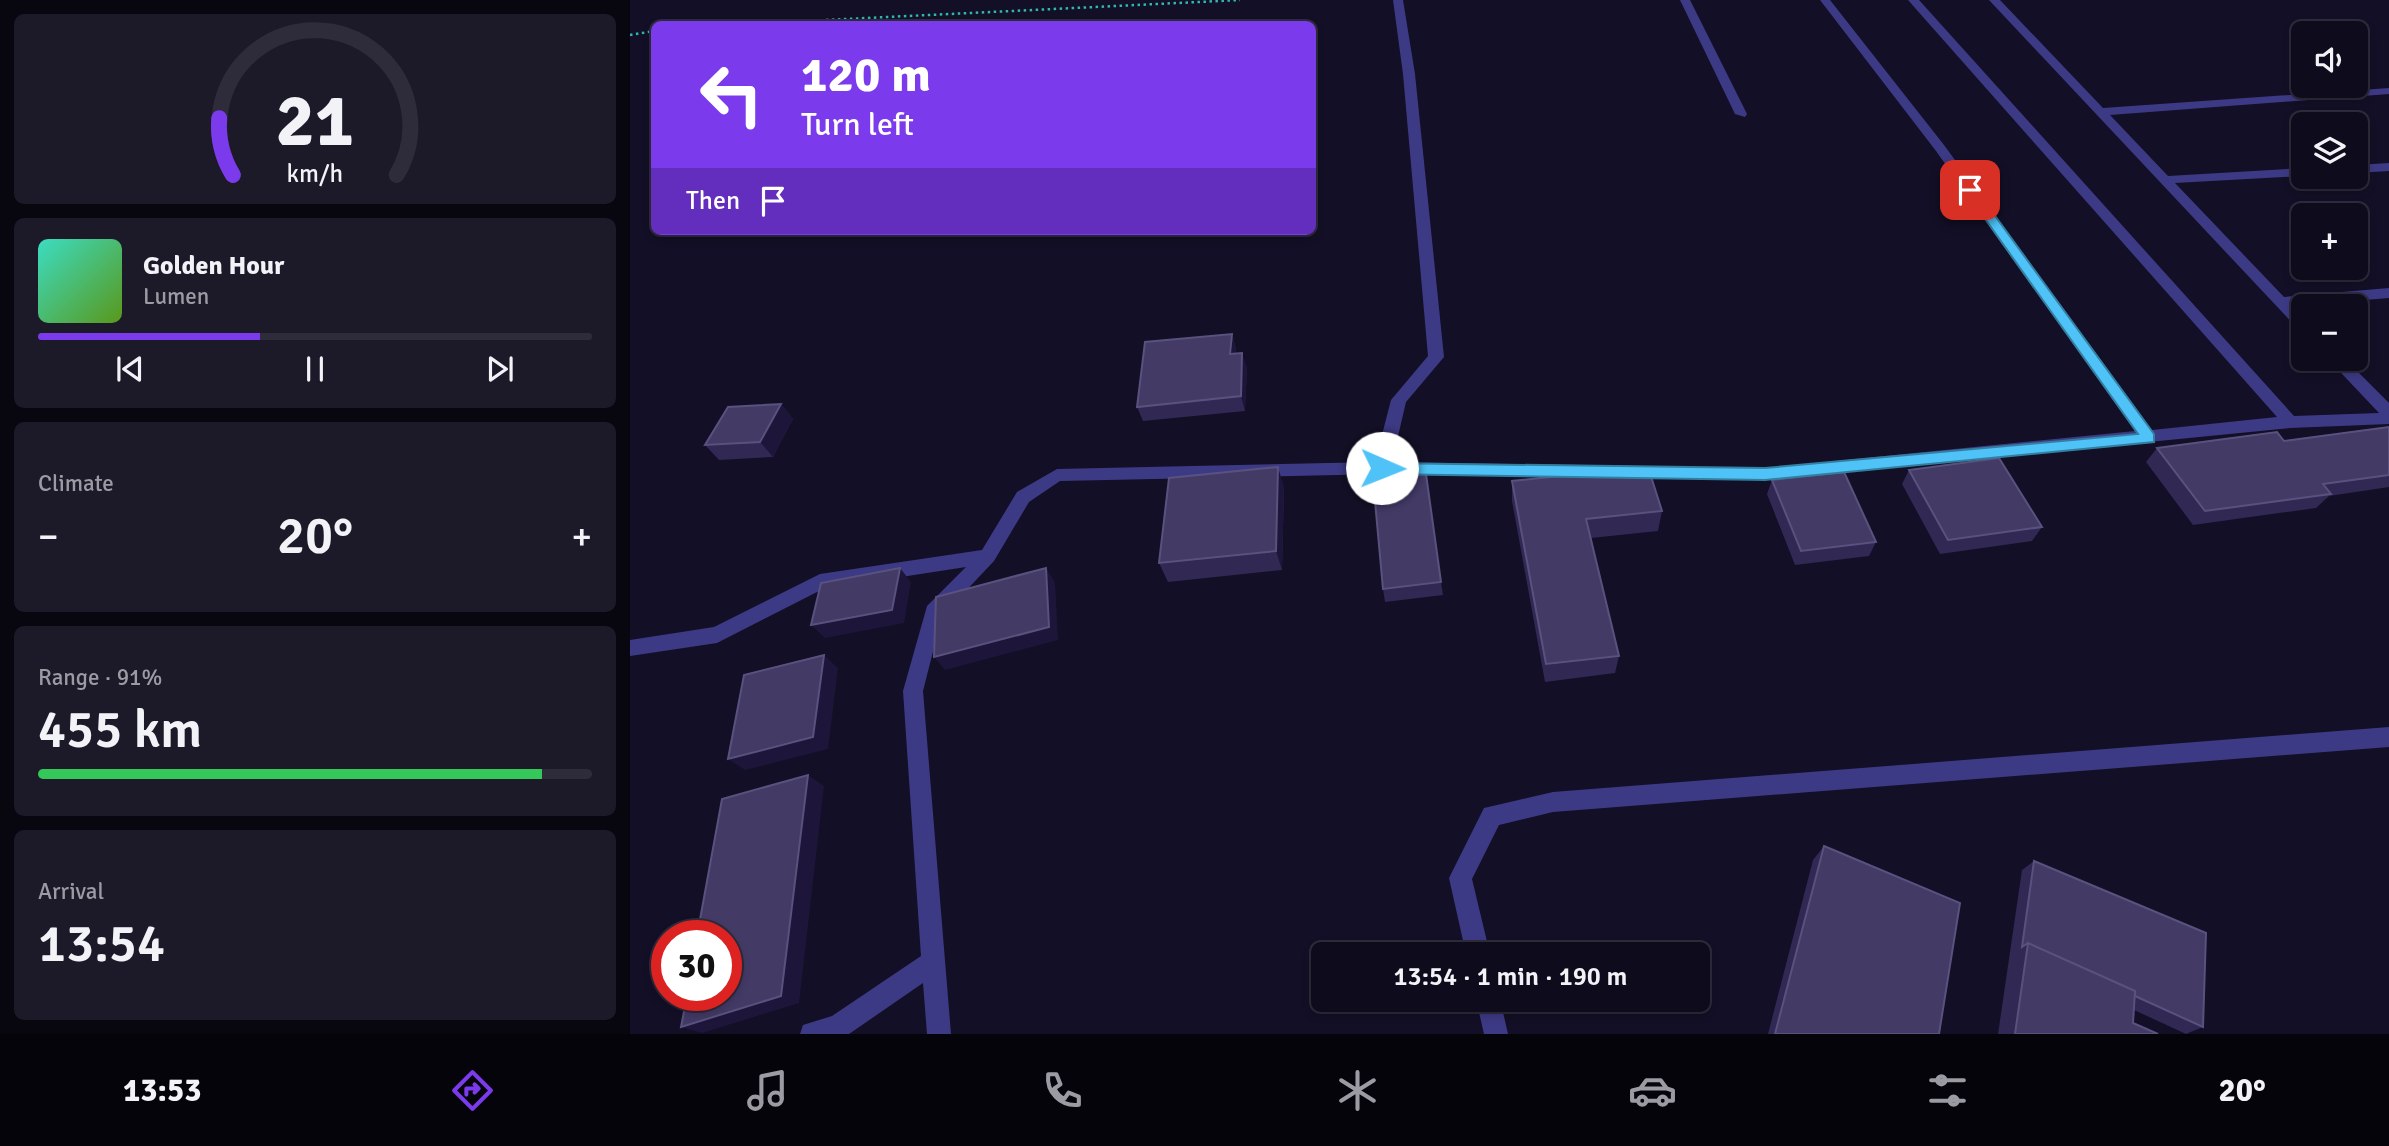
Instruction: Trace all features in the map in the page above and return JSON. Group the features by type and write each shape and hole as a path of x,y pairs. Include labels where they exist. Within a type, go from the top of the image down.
{"street":[{"path":"1382,468 1399,400 1436,357 1409,74 1398,0"},
{"path":"1685,0 1741,114"},
{"path":"1825,0 1940,148 2149,438"},
{"path":"1913,0 2290,422"},
{"path":"1994,0 2291,313"},
{"path":"2099,112 2389,90"},
{"path":"2368,168 2389,167"},
{"path":"2164,180 2291,173"},
{"path":"2280,302 2389,293"},
{"path":"2347,371 2389,416"},
{"path":"939,1034 914,691 934,612 988,556 1024,497 1057,475 1382,468 1765,474 2290,422 2389,416"},
{"path":"630,648 717,635 820,582 988,556"},
{"path":"1475,942 1460,878 1492,816 1541,805 2389,737"},
{"path":"812,1034 838,1027 933,962"},
{"path":"1491,1012 1496,1034"}],"path":[{"path":"789,21 1240,0"},
{"path":"630,35 651,32"}],"building":[{"path":"1232,334 1230,354 1242,353 1241,396 1137,407 1145,342"},
{"path":"781,404 760,442 705,445 728,407"},
{"path":"2389,427 2389,475 2323,484 2331,494 2205,511 2157,448 2277,432 2284,441"},
{"path":"1999,458 2042,527 1948,540 1909,470"},
{"path":"1278,467 1276,551 1159,563 1169,478"},
{"path":"1648,467 1662,511 1586,519 1619,656 1546,664 1512,481"},
{"path":"1844,472 1876,542 1801,551 1772,480"},
{"path":"1426,474 1441,582 1383,589 1373,479"},
{"path":"900,568 892,610 811,625 821,583"},
{"path":"1046,568 1049,627 934,657 936,597"},
{"path":"824,655 813,737 728,759 744,675"},
{"path":"808,775 781,996 742,1008 742,920 700,920 722,799"},
{"path":"1824,846 1960,903 1939,1034 1775,1034"},
{"path":"2034,861 2206,933 2203,1027 2135,996 2135,991 2028,943 2022,947"},
{"path":"2028,943 2135,991 2133,1023 2158,1034 2015,1034"},
{"path":"684,1011 733,1011 681,1027"}],"route":[{"path":"1382,468 1765,474 2149,438 1970,190"}]}
